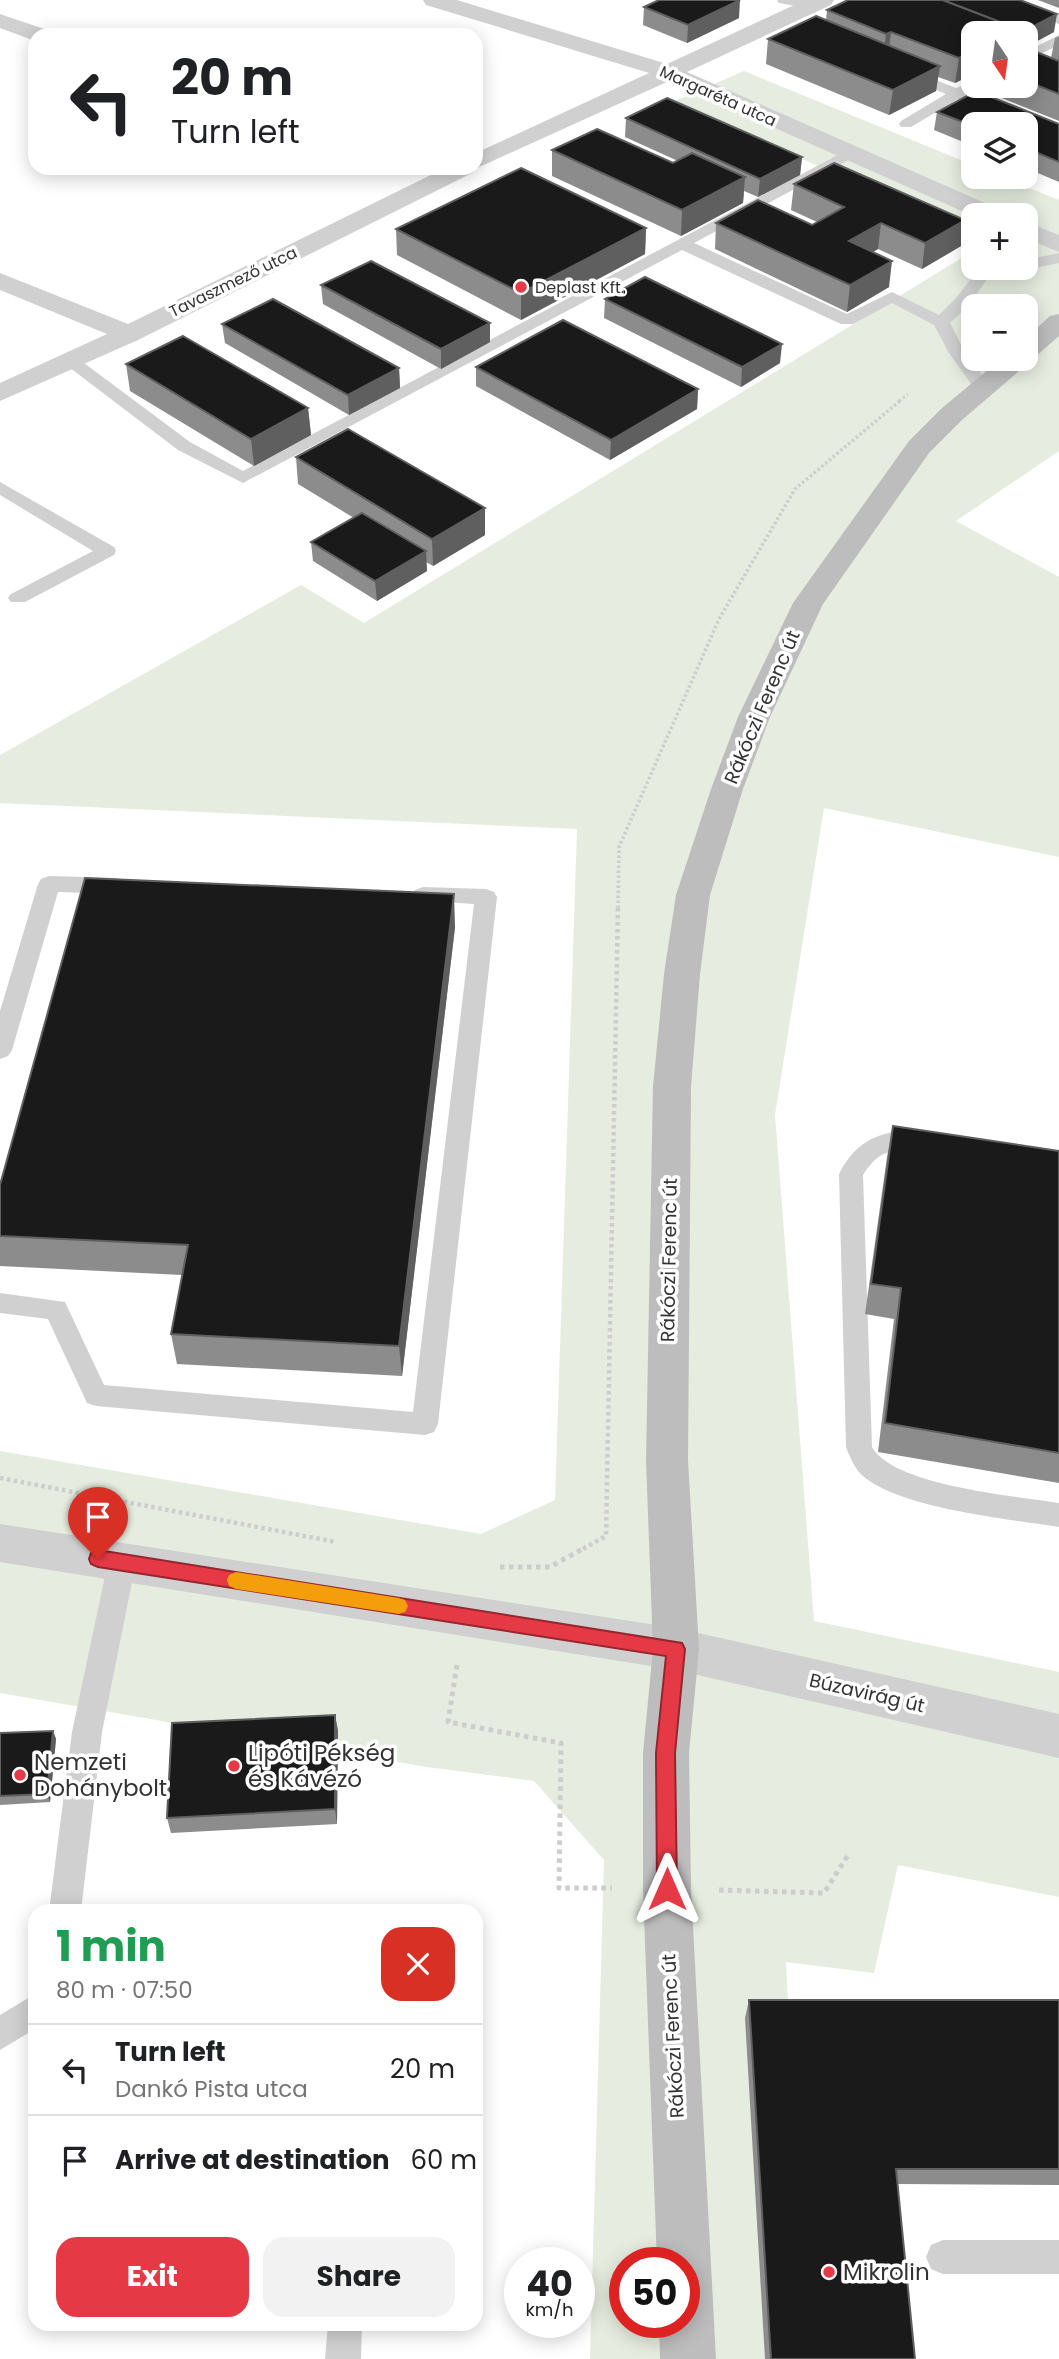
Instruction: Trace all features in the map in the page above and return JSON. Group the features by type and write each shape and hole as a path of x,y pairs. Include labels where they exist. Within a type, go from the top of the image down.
{"main road":[{"path":"1038,340 1059,321"},
{"name":"Rákóczi Ferenc út","path":"683,2247 667,1889 666,1753 676,1649 667,1460 671,1114 682,974 693,895 727,789 754,717 808,603 919,447 1003,371"},
{"path":"687,2338 688,2359"}],"street":[{"name":"Margaréta utca","path":"434,0 666,71 964,203"},
{"path":"483,159 666,71 782,27 817,3"},
{"path":"0,21 28,31"},
{"name":"Tavaszmező utca","path":"0,393 129,334 451,175"},
{"path":"1038,234 1059,244"},
{"path":"0,281 129,334"},
{"name":"Búzavirág út","path":"0,1543 676,1649 1059,1736"}],"lane":[{"path":"784,0 817,3"},
{"path":"1004,0 1059,20"},
{"path":"1038,50 1059,39"},
{"path":"897,69 1059,135"},
{"path":"906,124 961,91"},
{"path":"70,361 184,446 243,478 849,154"},
{"path":"682,244 846,320 892,297 941,322 957,353 983,388"},
{"path":"1038,262 1059,258"},
{"path":"941,322 962,302 978,280"},
{"path":"0,487 107,551 18,597"},
{"path":"0,1050 49,884 145,887"},
{"path":"0,1303 56,1309 96,1395 425,1424 486,897 404,894"},
{"path":"942,1144 903,1139 873,1147 859,1160 851,1174 859,1447 869,1464 888,1476 925,1491 1059,1515"},
{"path":"66,1904 87,1732 122,1562"},
{"path":"0,2034 28,2015"},
{"path":"943,2257 1059,2257"},
{"path":"343,2359 345,2331"}],"path":[{"path":"0,1478 339,1542"},
{"path":"464,1616 448,1722 561,1743 559,1888 824,1893 848,1855"}],"shaded area":[{"path":"744,71 961,160 961,189 1032,189 1059,200 1059,451 956,521 1059,577 1059,857 824,808 775,1115 814,1621 1059,1672 1059,1897 898,1865 874,1973 786,1962 806,2359 590,2359 591,2338 595,2338 593,2247 604,1860 534,1781 427,1767 0,1693 0,1451 481,1534 555,1500 577,829 0,803 0,755 301,585 364,623 961,258 961,280 1038,280 1038,203 961,203 961,229 673,102"}],"building":[{"path":"659,0 740,0 688,25 644,7"},
{"path":"848,0 943,0 998,21 961,21 959,58 891,32 886,34 827,10"},
{"path":"943,0 1020,0 1057,14 1038,24 1038,21 998,21"},
{"path":"816,16 940,66 893,90 768,39"},
{"path":"1038,53 1059,61 1059,94 1038,86"},
{"path":"667,98 802,157 760,179 626,118"},
{"path":"963,98 994,98 1029,112 961,112 961,121 937,112"},
{"path":"1038,116 1059,124 1059,162 1038,153"},
{"path":"597,129 673,163 692,153 745,177 682,210 552,150"},
{"path":"834,163 961,218 961,222 925,243 881,223 849,241 892,261 850,285 716,223 758,200 812,225 844,207 794,184"},
{"name":"Deplast Kft.","path":"521,168 646,228 521,293 396,229"},
{"path":"371,261 490,323 441,349 321,285"},
{"path":"645,277 782,344 742,367 605,299"},
{"path":"273,299 399,368 348,395 222,324"},
{"path":"563,320 698,389 611,440 476,367"},
{"path":"183,336 308,408 251,439 126,364"},
{"path":"348,429 485,508 432,539 296,457"},
{"path":"362,513 426,551 375,581 311,542"},
{"path":"85,878 454,894 399,1346 171,1334 188,1245 0,1236 0,1185"},
{"path":"893,1126 1059,1151 1059,1453 885,1423 901,1288 871,1284"},
{"path":"335,1715 335,1809 167,1818 172,1723"},
{"path":"53,1731 47,1794 0,1796 0,1733"},
{"name":"Mikrolin","path":"749,2000 1059,2000 1059,2169 896,2169 915,2359 771,2359"}],"slow traffic":[{"path":"236,1580 399,1606"}],"place":[{"name":"Deplast Kft.","path":"521,287"},
{"name":"Lipóti Pékség és Kávézó","path":"234,1766"},
{"name":"Nemzeti Dohánybolt","path":"20,1775"},
{"name":"Mikrolin","path":"829,2272"}],"route":[{"path":"98,1559 676,1649 666,1753 667,1889"}]}
